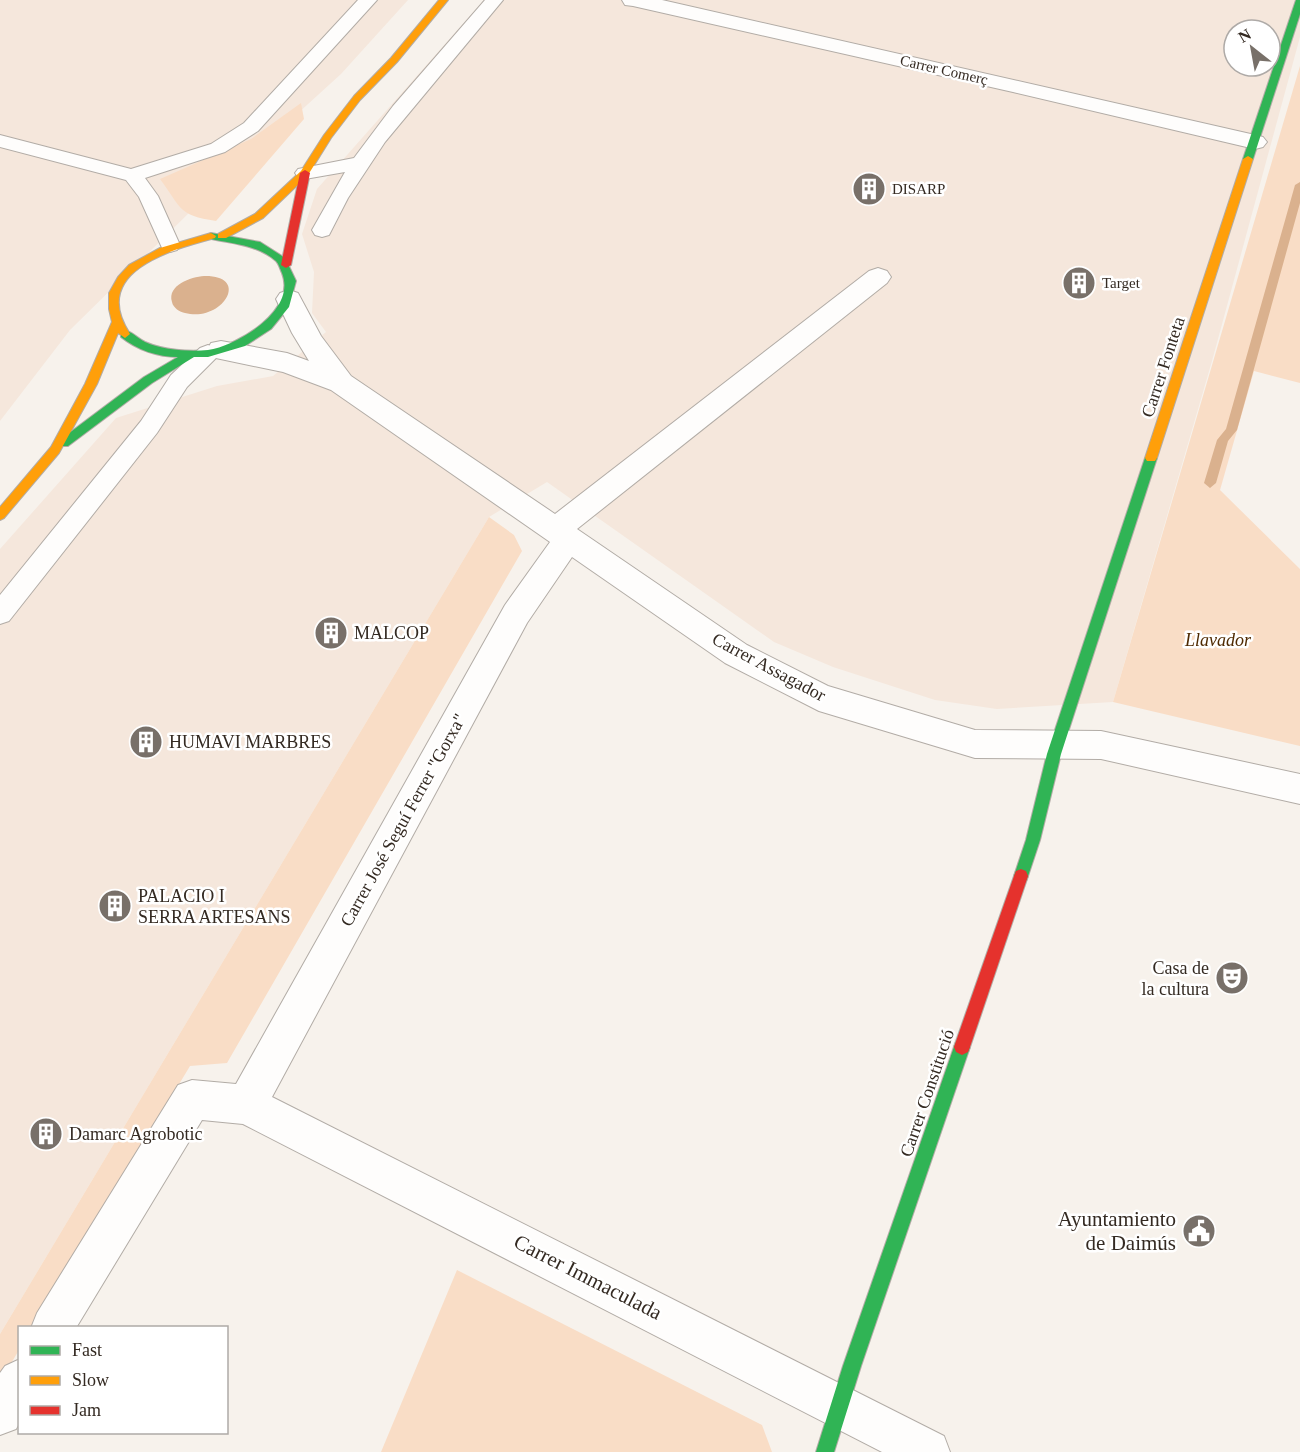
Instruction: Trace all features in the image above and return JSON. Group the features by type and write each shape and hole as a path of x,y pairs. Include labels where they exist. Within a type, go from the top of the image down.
{"street":[{"path":"222,236 259,216 304,173 327,137 357,98 394,60 444,0"},
{"name":"Carrer Comerç","path":"633,0 1255,142"},
{"name":"Carrer Fonteta","path":"1056,744 1072,703 1300,0"},
{"path":"286,265 304,173"},
{"path":"55,450 148,380 206,353 257,335 277,318 289,299 291,281 286,265 271,250 249,240 222,236 190,239 170,245 135,266 122,279 115,294 113,309 117,324 128,337 146,348 166,353 206,353"},
{"name":"Carrer José Seguí Ferrer \"Gorxa\"","path":"246,1105 561,536 878,277"},
{"name":"Carrer Assagador","path":"289,299 303,332 340,383"},
{"path":"0,515 55,450 91,384 117,324"},
{"name":"Carrer Assagador","path":"206,353 288,363 340,383 736,654 819,697 975,744 1101,744 1300,789"},
{"name":"Carrer Constitució","path":"825,1452 1033,840 1043,789 1056,744"},
{"name":"Carrer Immaculada","path":"53,1326 192,1099 246,1105 416,1189 928,1452"},
{"path":"0,1413 18,1384"}],"lane":[{"path":"0,141 132,176 218,148 251,127 368,0"},
{"path":"322,230 334,204 359,163 494,0"},
{"path":"304,173 359,163"},
{"path":"132,176 148,196 170,245"},
{"path":"0,614 148,426 179,381 206,353"}],"shaded area":[{"path":"0,0 408,0 341,74 194,208 70,330 0,421"},
{"path":"484,0 1300,0 1300,37 1212,361 1113,702 997,709 935,700 833,667 774,642 547,482 489,517 0,1334 0,549 116,418 217,386 273,376 326,332 312,313 314,272 302,234 317,189"},
{"path":"204,276 218,278 226,283 229,290 226,298 210,311 198,314 181,312 173,304 171,296 173,291 187,280"}],"green space":[{"name":"Llavador","path":"1300,66 1300,383 1254,371 1220,490 1300,569 1300,746 1113,702"},
{"path":"301,103 304,119 216,221 187,213 160,179 251,139"},
{"path":"489,517 514,535 522,551 227,1063 190,1066 34,1326 18,1326 18,1352 0,1382 0,1334"},
{"path":"457,1270 762,1425 772,1452 381,1452"}],"waterway":[{"path":"1210,483 1223,440 1231,430 1300,185"}],"traffic: fast":[{"path":"1248,159 1300,0"},
{"path":"125,334 141,344 171,353 208,353 241,343 268,326 285,304 290,281 282,260 256,244 211,236"},
{"path":"64,443 148,380 190,355"},
{"path":"1021,876 1033,840 1054,754 1151,458"},
{"path":"825,1452 852,1366 962,1047"}],"traffic: slow":[{"path":"222,236 259,216 305,173 327,137 357,98 394,60 444,0"},
{"path":"1151,458 1248,159"},
{"path":"125,334 114,309 115,293 121,279 147,258 181,244 211,236"},
{"path":"0,515 55,450 91,384 117,323"}],"traffic: jam":[{"path":"286,265 305,173"},
{"path":"962,1047 1021,876"}],"place":[{"name":"DISARP","path":"869,189"},
{"name":"Target","path":"1079,283"},
{"name":"MALCOP","path":"331,633"},
{"name":"HUMAVI MARBRES","path":"146,742"},
{"name":"PALACIO I SERRA ARTESANS","path":"115,906"},
{"name":"Casa de la cultura","path":"1232,978"},
{"name":"Damarc Agrobotic","path":"46,1134"},
{"name":"Ayuntamiento de Daimús","path":"1199,1231"}]}
